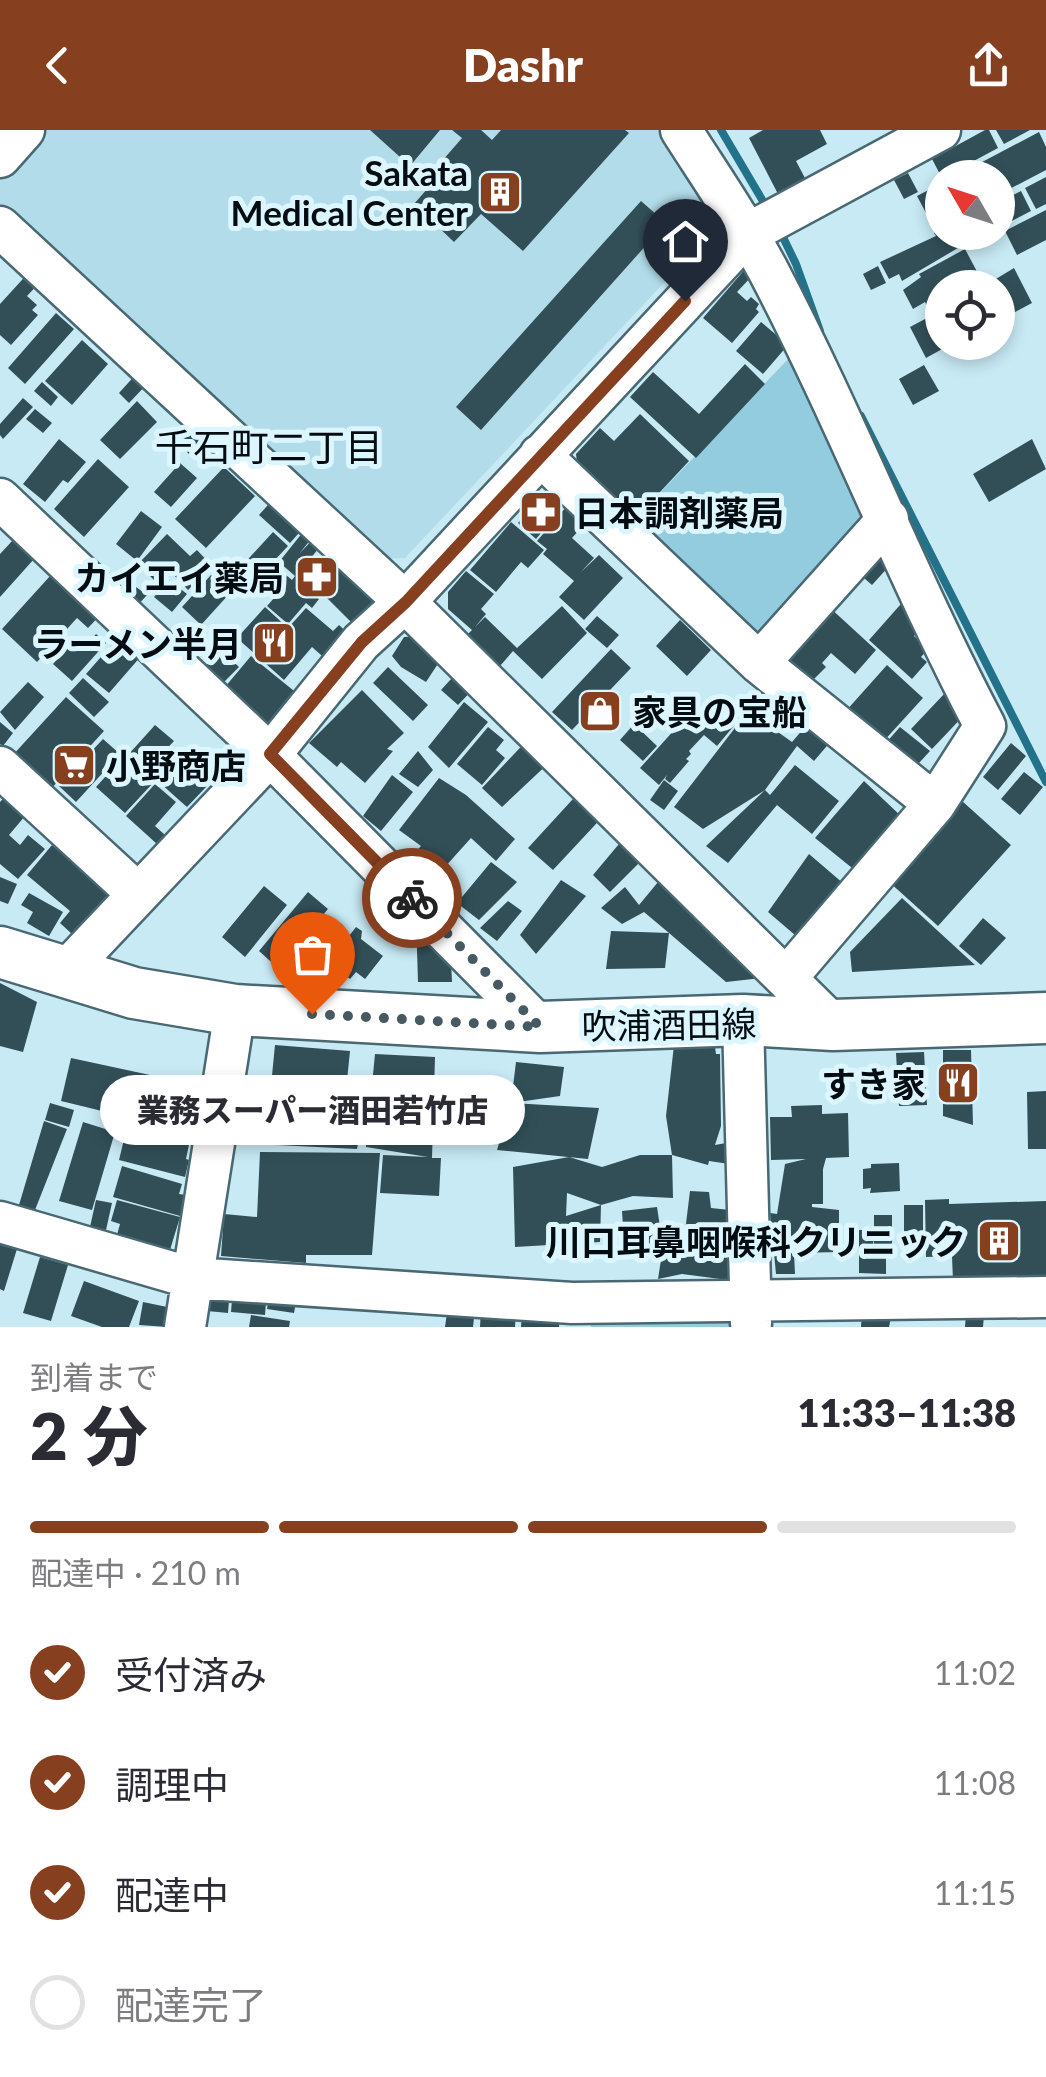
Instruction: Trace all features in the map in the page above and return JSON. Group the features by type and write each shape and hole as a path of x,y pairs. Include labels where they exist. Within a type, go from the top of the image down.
{"main road":[{"name":"吹浦酒田線","path":"0,952 134,992 235,1010 540,1027 743,1020 833,1024 1046,1018"}],"street":[{"path":"0,157 24,130"},
{"path":"681,130 770,273 888,520 942,644 986,726 934,804 788,976"},
{"path":"64,972 270,754 362,642 406,602 748,234 940,130"},
{"path":"0,227 406,602 833,1024"},
{"path":"540,455 759,663 934,804"},
{"path":"0,499 270,754 540,1027"},
{"path":"759,663 888,520"},
{"path":"0,767 138,894"},
{"path":"185,1327 235,1010"},
{"path":"743,1020 751,1313"},
{"path":"0,1222 192,1278 571,1315 751,1313 1046,1297"}],"shaded area":[{"path":"44,130 662,130 714,211 709,235 405,558 383,559 0,211 0,178"},
{"path":"793,354 877,517 759,641 633,521"},
{"path":"592,1314 731,1316 731,1327 591,1327"}],"building":[{"name":"Sakata Medical Center","path":"370,130 440,130 410,166"},
{"name":"Sakata Medical Center","path":"452,130 481,130 492,140 501,130 629,133 523,251 481,214 454,242 414,204 435,180 429,176 462,138"},
{"path":"763,130 820,130 827,144 796,161 806,180 778,194 749,138"},
{"path":"985,130 989,130 998,148 976,160 932,159"},
{"path":"996,130 1030,130 1004,144"},
{"path":"1039,132 1046,147 1046,170 1015,186 1015,160 986,160"},
{"path":"908,173 918,192 904,199 894,180"},
{"path":"1046,177 1046,204 1036,209 1025,188"},
{"path":"1021,191 1031,211 1015,219 1015,194"},
{"path":"925,192 925,211 917,196"},
{"path":"641,201 666,223 481,430 456,407"},
{"path":"1046,210 1046,240 1017,255 1015,226"},
{"path":"925,241 925,250 955,250 902,281 899,274 889,279 880,262"},
{"path":"966,250 976,270 926,270"},
{"path":"878,266 886,283 871,290 863,274"},
{"path":"746,268 753,275 737,292 747,301 751,297 759,304 759,312 732,343 703,318"},
{"path":"1014,268 1032,303 1015,312 1015,270 1011,270"},
{"path":"31,270 42,280 27,296 37,305 32,310 38,315 11,345 0,335 0,304"},
{"path":"925,271 925,302 913,309 903,290 921,277 919,274"},
{"path":"56,313 74,329 25,384 8,368"},
{"path":"925,319 925,356 910,327"},
{"path":"761,322 788,345 763,374 736,351"},
{"path":"82,340 108,364 72,405 45,381"},
{"path":"745,364 765,384 696,458 630,397 653,372 699,414"},
{"path":"924,365 939,391 913,405 899,379"},
{"path":"138,372 149,382 129,403 119,393"},
{"path":"42,382 58,397 51,406 34,391"},
{"path":"23,398 33,407 3,439 0,424"},
{"path":"137,401 157,422 120,459 100,440"},
{"path":"35,409 52,423 43,433 26,419"},
{"path":"640,414 689,461 633,521 578,472 576,454 600,428 614,441"},
{"path":"197,426 207,435 189,454 179,444"},
{"path":"59,439 86,462 68,483 63,480 45,502 23,484"},
{"path":"1032,439 1046,469 989,502 973,474"},
{"path":"98,459 129,487 84,537 54,509"},
{"path":"180,463 197,478 171,507 154,492"},
{"path":"224,467 255,496 206,548 175,519"},
{"path":"275,497 306,525 290,543 259,515"},
{"path":"540,497 558,513 536,539 518,523"},
{"path":"567,506 590,518 572,538 594,558 581,572 599,555 623,578 584,620 559,597 574,581 543,554 547,549 537,541"},
{"path":"141,511 162,527 137,561 116,544"},
{"path":"511,522 544,550 528,568 521,562 496,592 470,570"},
{"path":"307,527 315,534 299,554 316,536 323,543 310,559 329,576 314,594 319,599 312,608 306,603 288,624 267,606 283,588 278,584 286,575 292,580 295,576 279,562"},
{"path":"273,532 288,546 252,584 238,570"},
{"path":"167,534 190,556 197,550 212,566 188,590 172,573 160,586 138,564"},
{"path":"885,538 901,553 872,585 856,571"},
{"path":"13,540 34,559 0,597 0,554"},
{"path":"60,565 107,608 88,628 77,618 37,662 2,629"},
{"path":"342,565 375,598 353,624 322,593"},
{"path":"466,571 494,594 481,609 486,614 475,627 485,617 517,648 562,606 587,633 542,679 513,651 500,666 468,634 472,630 448,609 448,592"},
{"path":"211,575 230,593 201,625 182,607"},
{"path":"169,580 187,594 172,612 154,597"},
{"path":"132,584 147,595 137,606 123,595"},
{"path":"908,596 923,626 914,636 928,649 921,657 927,662 912,679 869,640"},
{"path":"828,606 876,650 855,674 831,653 822,663 826,667 813,680 785,655"},
{"name":"ラーメン半月","path":"265,607 288,628 306,608 333,631 339,625 353,638 330,663 312,647 284,680 237,638"},
{"path":"597,616 619,635 607,648 585,629"},
{"path":"680,620 711,650 687,676 656,646"},
{"path":"96,634 106,643 72,681 53,664 78,636 88,644"},
{"path":"424,636 447,650 426,682 401,667 392,656 404,637"},
{"path":"115,641 131,655 136,649 142,655 109,693 86,674"},
{"path":"611,649 631,668 572,730 552,712"},
{"path":"221,650 239,667 220,686 203,669"},
{"path":"251,656 299,695 265,726 225,687"},
{"path":"887,665 923,698 881,744 845,712"},
{"path":"388,667 428,705 413,721 373,683"},
{"path":"462,667 479,683 458,705 441,690"},
{"path":"83,678 109,702 94,717 69,693"},
{"path":"28,682 44,697 15,730 0,712"},
{"path":"362,690 404,733 387,749 393,751 365,783 341,762 337,767 309,743"},
{"path":"776,692 795,708 782,724 763,708"},
{"path":"946,692 968,711 932,749 911,729"},
{"path":"721,696 743,715 717,746 704,735 670,783 665,779 667,775 659,785 640,768 685,718 695,727"},
{"path":"66,697 104,731 50,790 12,756"},
{"path":"464,702 488,722 449,768 428,747"},
{"path":"748,711 792,742 811,720 832,740 814,761 797,746 765,790 703,829 674,807"},
{"path":"0,722 13,733 3,746 0,744"},
{"path":"634,724 657,746 643,761 620,740"},
{"path":"155,725 174,741 160,756 171,766 157,781 128,755"},
{"path":"488,727 504,740 496,750 505,758 482,785 457,764"},
{"path":"900,727 930,751 909,774 884,745"},
{"path":"532,735 553,759 502,807 482,788"},
{"path":"103,739 120,754 76,802 59,786"},
{"path":"1011,743 1026,756 998,790 983,777"},
{"path":"418,751 433,770 418,787 399,774"},
{"path":"125,755 154,782 125,813 96,787"},
{"path":"180,759 208,785 187,807 159,782"},
{"path":"795,765 839,801 812,834 777,805 728,863 706,846 765,790 770,795"},
{"path":"1024,772 1043,787 1020,815 1001,799"},
{"path":"392,775 413,792 381,831 363,816"},
{"path":"439,778 466,795 515,839 496,861 471,838 435,878 412,856 421,846 399,830"},
{"path":"664,780 678,791 664,810 650,800"},
{"path":"864,781 902,817 857,872 815,838"},
{"path":"155,784 176,802 155,826 165,835 157,844 126,816"},
{"path":"583,788 608,811 553,870 528,848"},
{"path":"11,790 25,816 9,835 20,845 28,835 45,849 18,879 0,864 0,802"},
{"path":"962,801 1011,845 938,926 888,881"},
{"path":"629,832 648,854 610,892 593,875"},
{"path":"52,845 112,896 89,923 72,934 60,923 70,911 27,875"},
{"path":"809,854 844,884 795,935 768,912"},
{"path":"491,862 517,882 479,920 457,903"},
{"path":"673,864 770,977 726,982 644,912 622,924 601,908 625,887 639,905"},
{"path":"0,877 17,884 8,904 0,901"},
{"path":"561,880 586,896 536,954 520,935"},
{"path":"264,886 287,905 245,957 222,937"},
{"path":"308,892 328,909 278,968 259,951"},
{"path":"29,893 63,912 49,936 27,923 33,912 21,905"},
{"path":"902,898 975,965 852,972 850,952"},
{"path":"508,901 522,911 497,941 480,928"},
{"path":"416,918 451,961 452,982 418,982"},
{"path":"983,918 1006,938 981,965 959,946"},
{"path":"356,927 362,931 361,939 383,956 365,979 356,972 350,979 329,962"},
{"path":"611,931 669,933 665,968 606,969"},
{"path":"0,983 37,1002 23,1052 0,1046"},
{"path":"275,1045 350,1051 345,1100 366,1101 357,1149 257,1144 265,1102 270,1096"},
{"path":"674,1045 715,1047 716,1054 720,1054 721,1126 715,1145 737,1141 736,1165 709,1161 708,1165 672,1155 666,1116"},
{"name":"すき家","path":"943,1050 971,1050 973,1125 943,1116"},
{"path":"924,1052 927,1105 899,1106 896,1053"},
{"path":"375,1054 435,1057 432,1158 441,1158 439,1196 380,1193 383,1155 428,1157 366,1147"},
{"path":"71,1058 150,1075 139,1120 61,1101"},
{"path":"516,1062 564,1067 560,1096 511,1103"},
{"path":"1046,1091 1046,1149 1028,1149 1027,1092"},
{"path":"50,1103 74,1110 69,1127 45,1120"},
{"path":"511,1103 599,1108 588,1159 497,1150"},
{"path":"822,1105 822,1114 848,1113 849,1157 826,1158 823,1204 812,1204 839,1210 839,1252 794,1253 795,1274 776,1274 774,1253 764,1253 772,1230 770,1213 777,1214 785,1164 806,1159 771,1160 770,1117 792,1117 791,1106"},
{"path":"129,1119 188,1134 185,1177 119,1160"},
{"path":"44,1121 67,1129 35,1210 19,1205"},
{"path":"83,1122 115,1132 92,1210 59,1201"},
{"path":"260,1152 380,1153 372,1255 306,1255 306,1263 221,1256 224,1214 257,1217"},
{"path":"640,1155 672,1155 673,1198 633,1196 601,1205 600,1242 515,1247 513,1167 569,1157 602,1167","holes":["567,1193 601,1205 566,1216"]},
{"path":"899,1163 900,1191 870,1193 871,1188 863,1189 863,1169 871,1168 871,1164"},
{"path":"122,1166 182,1184 179,1194 186,1195 180,1216 113,1197"},
{"path":"690,1191 709,1192 711,1208 730,1210 728,1280 682,1274 658,1279 663,1247 683,1248"},
{"name":"川口耳鼻咽喉科クリニック","path":"949,1199 949,1204 1046,1201 1046,1278 953,1281 952,1256 926,1257 925,1200"},
{"path":"96,1200 112,1203 106,1230 90,1227"},
{"path":"117,1200 180,1217 170,1250 117,1235 120,1224 111,1221"},
{"path":"904,1205 923,1205 923,1246 904,1247"},
{"path":"657,1207 663,1247 624,1242 622,1211"},
{"path":"874,1215 892,1215 892,1246 874,1246 873,1234 873,1249 886,1249 886,1274 859,1273 859,1230 874,1230"},
{"path":"0,1229 21,1236 4,1291 0,1289"},
{"path":"40,1257 68,1265 51,1321 23,1313"},
{"path":"84,1281 139,1301 129,1327 102,1327 71,1316"},
{"path":"271,1286 298,1291 294,1313 267,1309"},
{"path":"233,1287 267,1290 265,1315 231,1312"},
{"path":"209,1288 230,1289 228,1313 207,1311"},
{"path":"143,1302 172,1308 168,1327 139,1325"},
{"path":"448,1306 475,1309 473,1327 445,1327"},
{"path":"893,1307 889,1327 861,1327 862,1310"},
{"path":"481,1309 516,1310 515,1327 480,1327"},
{"path":"522,1311 560,1314 559,1327 521,1327"},
{"path":"966,1313 984,1315 983,1327 965,1327"},
{"path":"251,1315 290,1321 289,1327 249,1327"}],"waterway":[{"path":"721,130 767,208"},
{"path":"779,229 820,331"},
{"path":"861,416 1046,782"}],"way so far":[{"path":"312,1014 540,1027 412,898"}],"place":[{"name":"Sakata Medical Center","path":"500,192"},
{"name":"日本調剤薬局","path":"541,512"},
{"name":"カイエイ薬局","path":"317,577"},
{"name":"ラーメン半月","path":"274,643"},
{"name":"家具の宝船","path":"600,711"},
{"name":"小野商店","path":"74,765"},
{"name":"業務スーパー酒田若竹店","path":"312,1014"},
{"name":"すき家","path":"958,1083"},
{"name":"川口耳鼻咽喉科クリニック","path":"999,1241"}],"district":[{"name":"千石町二丁目","path":"269,446"}],"route":[{"path":"412,898 270,754 362,642 406,602 685,301"}]}
